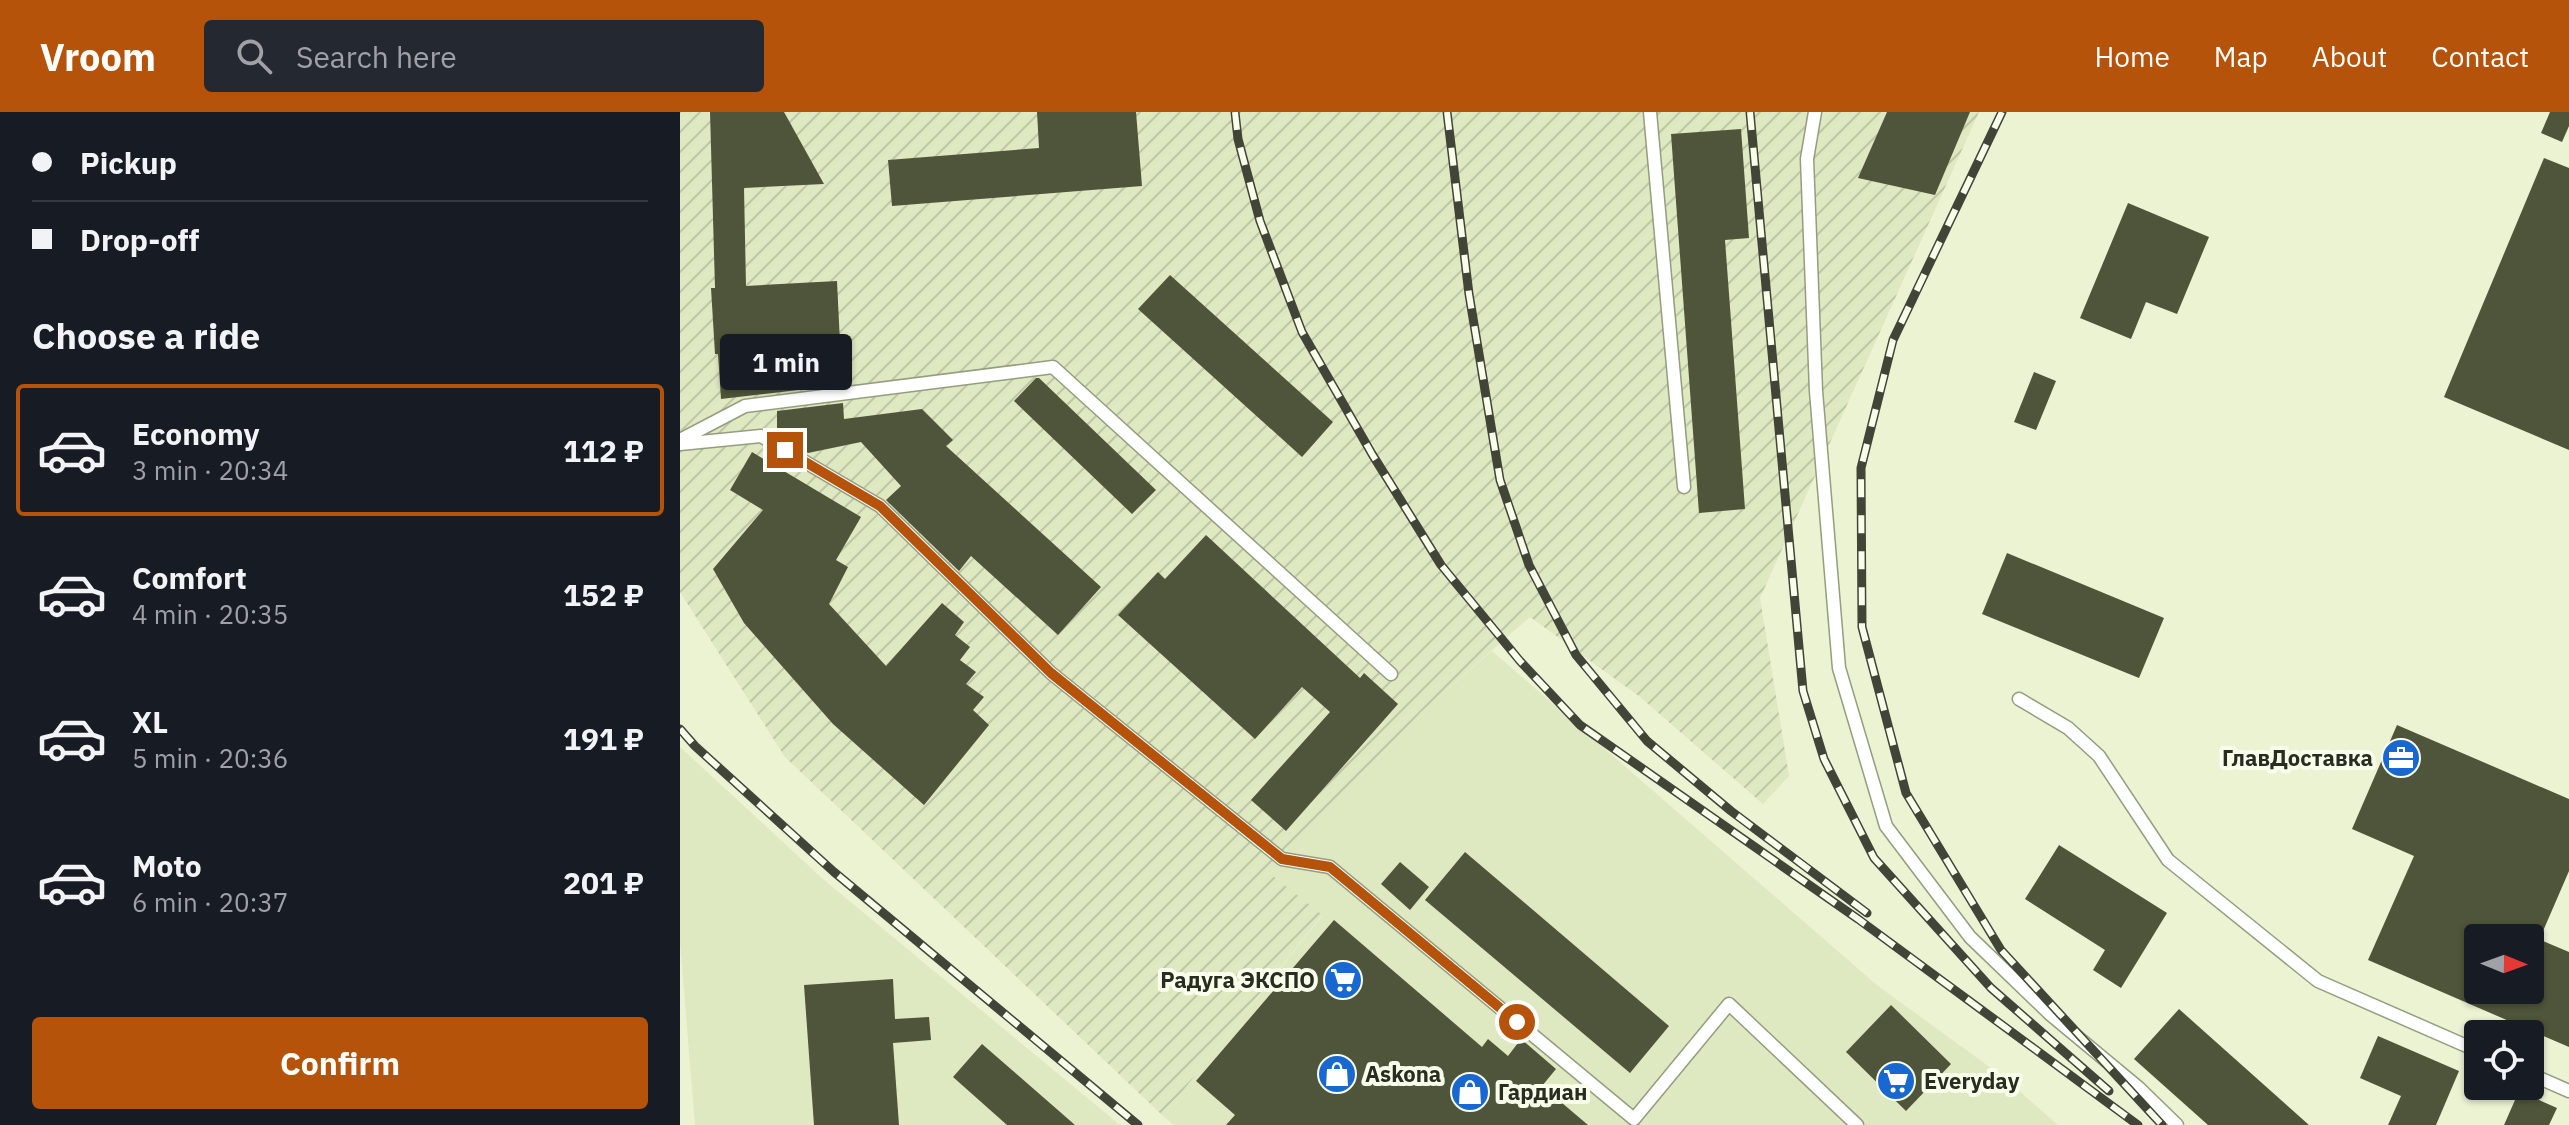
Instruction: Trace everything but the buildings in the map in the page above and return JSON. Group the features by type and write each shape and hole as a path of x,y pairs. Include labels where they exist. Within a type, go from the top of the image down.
{"lane":[{"path":"1650,112 1684,487"},
{"path":"1815,112 1807,159 1816,391 1839,668 1886,826 1970,937 2051,1015 2139,1088 2177,1125"},
{"path":"680,442 745,406 1053,367 1391,674"},
{"path":"680,442 761,436 880,506 1051,673 1282,859 1330,867 1634,1119 1729,1004 1857,1125"},
{"path":"2019,699 2068,728 2099,756 2168,860 2318,981 2464,1045"},
{"path":"2544,1080 2569,1091"}],"shaded area":[{"path":"680,112 1979,112 1760,598 1789,776 1763,804 1640,697 1530,617 1421,712 1272,875 1322,915 1163,1116 785,757 680,592"},
{"path":"1492,651 1878,986 2002,1076 2058,1125 1174,1125 1163,1116 1322,916 1271,875 1421,712"},
{"path":"680,747 824,880 1120,1125 695,1125 680,942"}],"railway":[{"path":"1235,112 1238,139 1260,221 1302,332 1441,565 1520,661 1580,725 1858,919 2138,1125"},
{"path":"1447,112 1469,294 1500,480 1529,565 1576,655 1647,741 1731,811 1867,913"},
{"path":"1750,112 1803,691 1824,759 1874,858 1991,988 2109,1091"},
{"path":"2002,112 1893,340 1861,468 1862,627 1906,793 2001,950 2162,1125"},
{"path":"680,729 834,872 1138,1125"}],"place":[{"name":"ГлавДоставка","path":"2401,758"},
{"name":"Радуга ЭКСПО","path":"1343,980"},
{"name":"Askona","path":"1337,1074"},
{"name":"Everyday","path":"1896,1081"},
{"name":"Гардиан","path":"1470,1092"}],"route":[{"path":"785,450 880,506 1051,673 1282,859 1330,867 1517,1022"}]}
